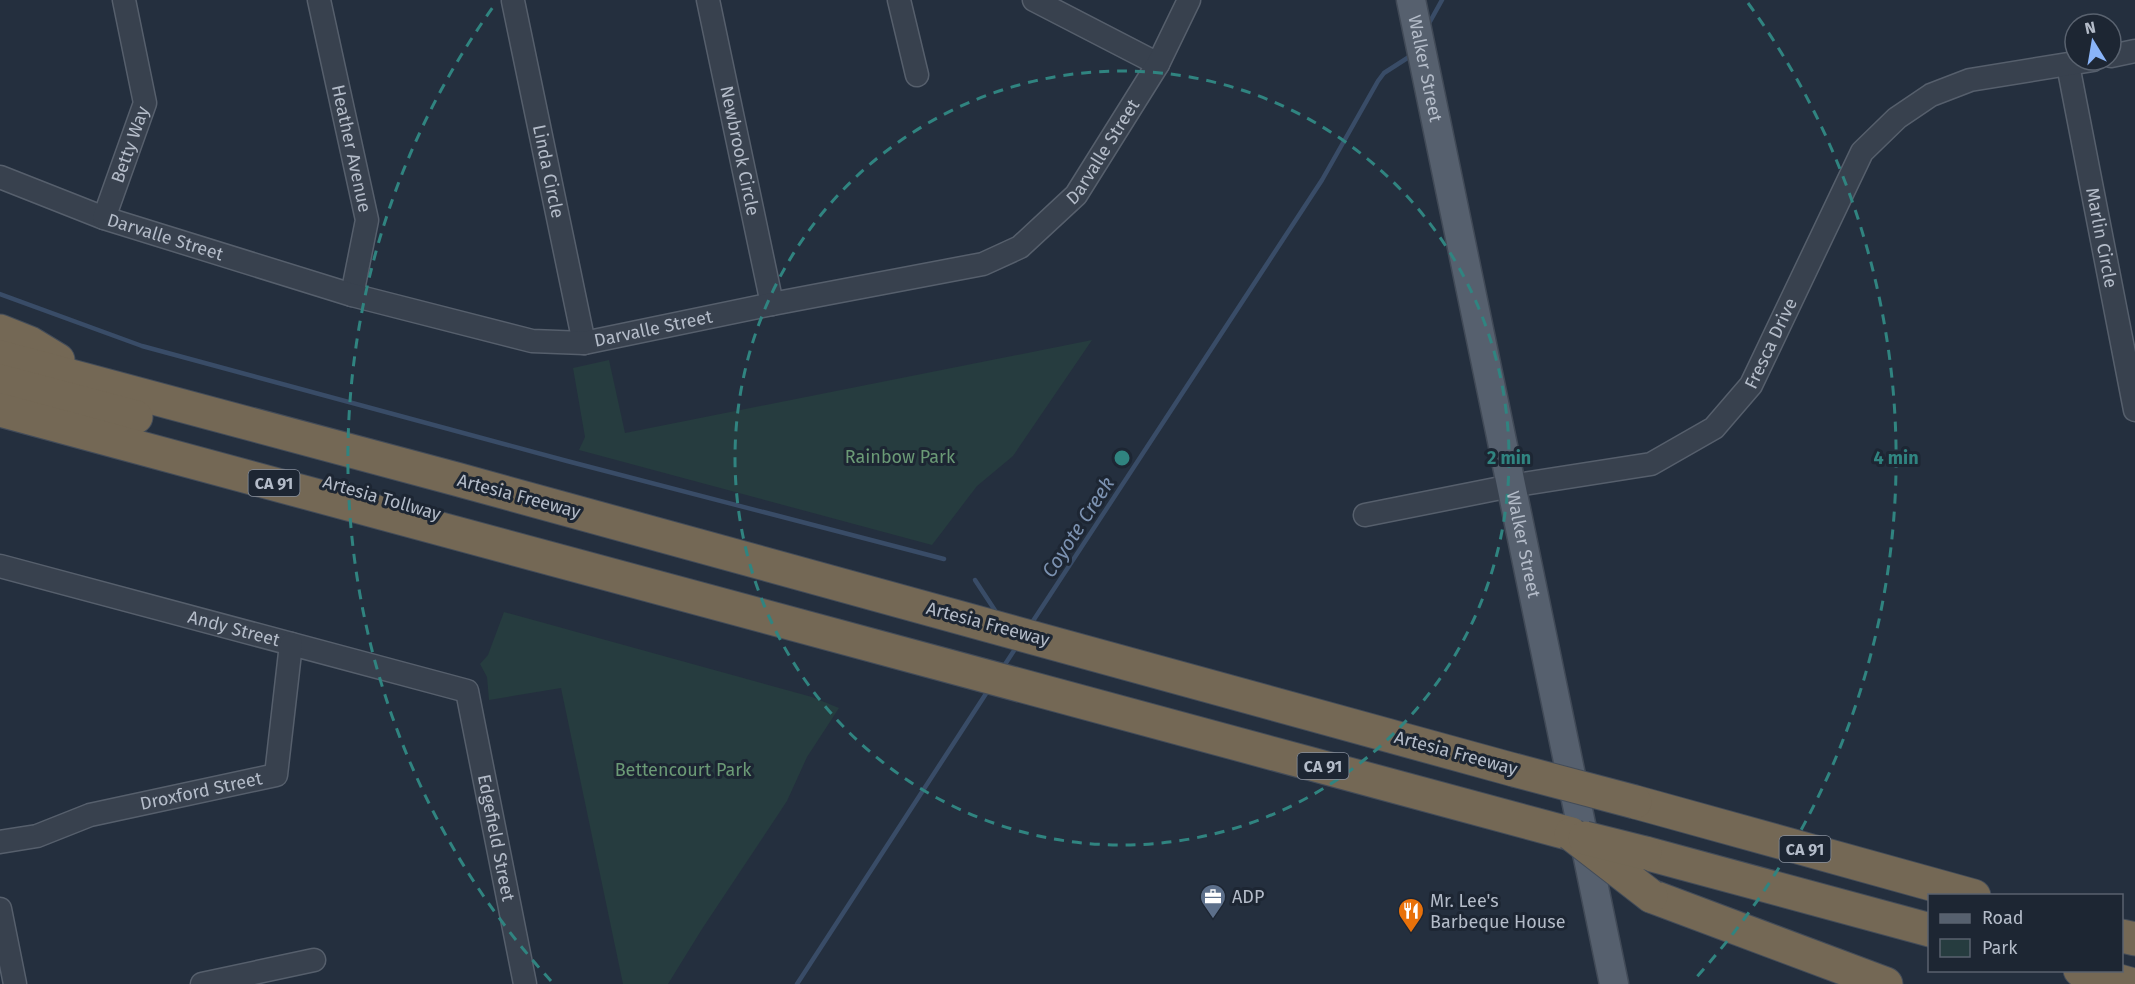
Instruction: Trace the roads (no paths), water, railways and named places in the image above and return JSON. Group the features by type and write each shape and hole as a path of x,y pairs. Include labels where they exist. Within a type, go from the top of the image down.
{"highway":[{"path":"0,331 30,343 95,383"},
{"name":"Artesia Freeway","path":"0,357 456,478 1967,894"},
{"name":"Artesia Tollway","path":"0,381 421,491 456,478"},
{"name":"Artesia Tollway","path":"0,394 529,538 548,557"},
{"name":"CA 91","path":"0,410 1928,930"},
{"path":"1571,834 1651,896 1886,984"},
{"path":"2087,972 2130,984"}],"main road":[{"name":"Walker Street","path":"1411,0 1443,146 1614,984"}],"street":[{"name":"Betty Way","path":"104,218 145,103 124,0"},
{"name":"Heather Avenue","path":"319,0 367,220 352,295"},
{"name":"Newbrook Circle","path":"708,0 772,304"},
{"path":"899,0 917,75"},
{"path":"1034,0 1158,64"},
{"name":"Darvalle Street","path":"0,177 104,218 352,295 532,341 584,343 983,264 1020,247 1076,195 1158,64 1189,0"},
{"name":"Linda Circle","path":"513,1 584,343"},
{"name":"Fresca Drive","path":"1365,515 1511,486 1651,464 1714,428 1750,385 1862,152 1897,118 1931,95 1970,80 2063,66"},
{"name":"Marlin Circle","path":"2069,72 2135,410"},
{"name":"Andy Street","path":"0,566 467,692"},
{"name":"Droxford Street","path":"0,842 37,836 90,815 276,776 291,644"},
{"name":"Edgefield Street","path":"467,692 525,984"},
{"path":"0,909 15,984"},
{"path":"202,984 314,960"}],"waterway":[{"name":"Coyote Creek","path":"1427,27 1442,0"},
{"name":"Coyote Creek","path":"1031,624 1322,180 1378,81 1384,73 1412,55"},
{"path":"0,294 142,346 567,461 944,559"},
{"path":"975,580 998,615"},
{"name":"Coyote Creek","path":"1002,669 1017,646"},
{"name":"Coyote Creek","path":"797,984 989,689"}],"place":[{"name":"ADP","path":"1213,920"},
{"name":"Mr. Lee's Barbeque House","path":"1411,934"}],"park label":[{"name":"Rainbow Park","path":"900,457"},
{"name":"Bettencourt Park","path":"683,770"}]}
